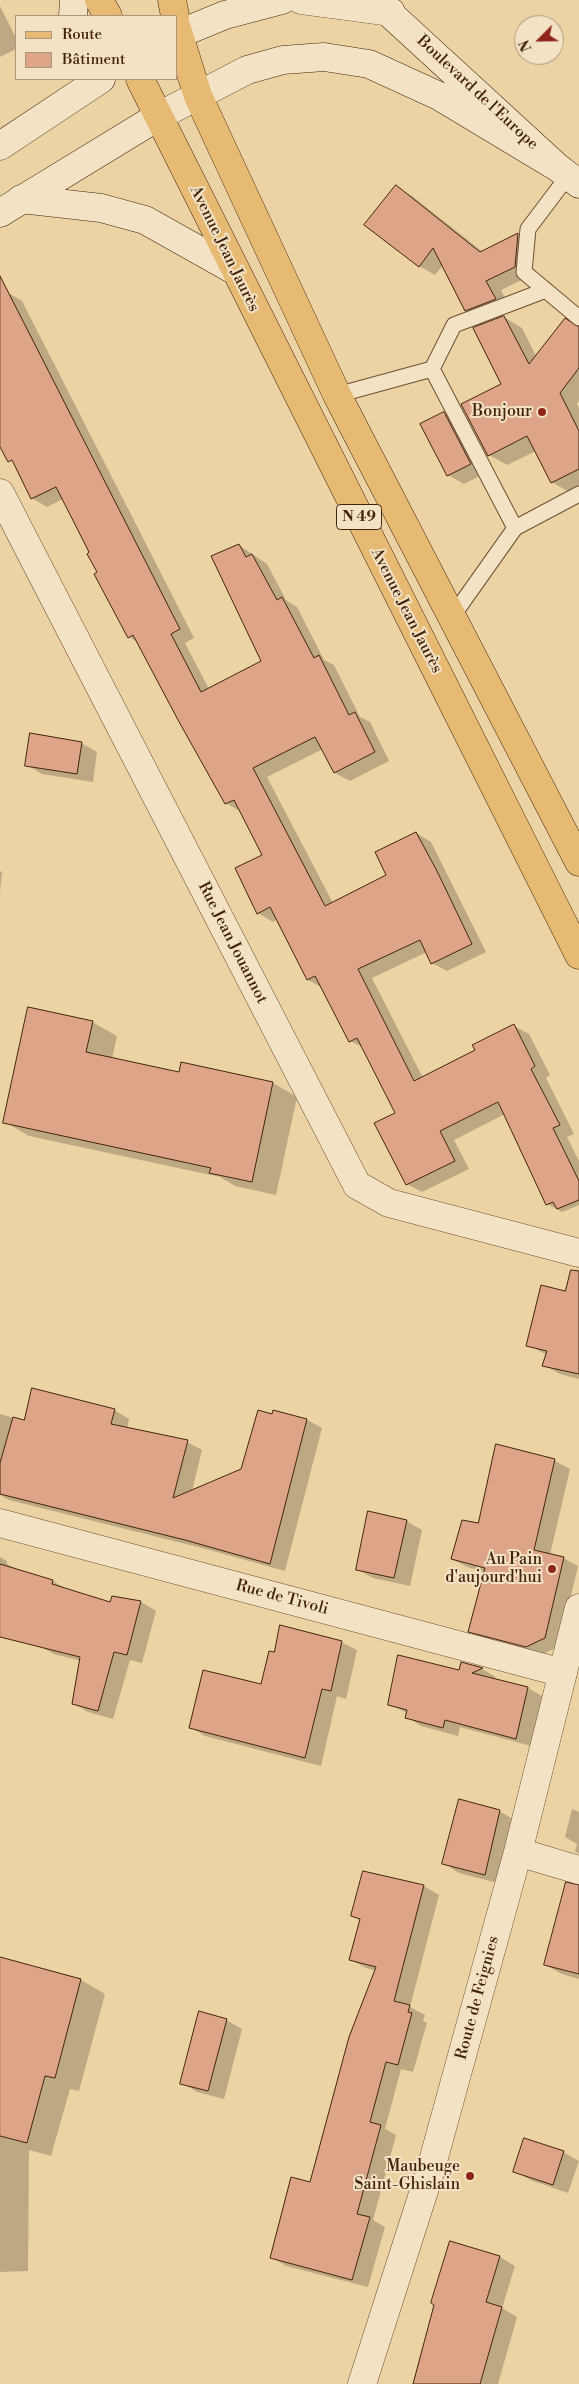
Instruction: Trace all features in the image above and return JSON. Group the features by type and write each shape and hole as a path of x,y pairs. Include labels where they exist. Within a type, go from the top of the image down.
{"main road":[{"path":"99,0 107,15"},
{"name":"N 49","path":"172,0 174,15"},
{"name":"N 49","path":"178,34 198,96 337,395 579,862"},
{"name":"Avenue Jean Jaurès","path":"141,80 234,270 579,955"}],"street":[{"path":"73,15 74,0"},
{"path":"178,27 282,0"},
{"path":"301,0 383,6"},
{"name":"Boulevard de l'Europe","path":"383,6 568,176"},
{"path":"10,206 159,116 246,70 284,60 324,56 369,64 439,96 568,176"},
{"path":"0,146 64,91 98,80"},
{"path":"10,206 101,208 145,220 234,270"},
{"name":"Rue Jean Jouannot","path":"0,493 357,1185 389,1203 579,1253"},
{"name":"Rue de Tivoli","path":"0,1524 563,1673"},
{"name":"Route de Feignies","path":"362,2384 430,2172 518,1852 579,1608"},
{"path":"518,1852 579,1870"}],"lane":[{"path":"568,176 528,229 524,272 579,318"},
{"path":"337,395 432,369 454,324 546,290"},
{"path":"432,369 515,528"},
{"path":"452,617 515,528 579,494"}],"building":[{"path":"396,185 480,252 518,233 515,267 486,281 496,299 465,311 433,248 419,267 364,225"},
{"path":"0,276 180,629 171,634 201,692 261,661 211,556 239,544 246,557 252,554 277,600 282,597 314,658 319,655 349,715 355,712 375,752 334,773 315,737 253,768 325,906 386,875 375,852 416,832 437,871 472,944 431,964 420,940 358,969 414,1081 475,1050 472,1045 514,1024 535,1066 531,1069 560,1125 553,1128 579,1181 579,1200 557,1209 553,1202 546,1205 498,1102 440,1131 455,1161 406,1185 374,1123 395,1113 357,1038 349,1042 315,976 307,980 270,907 257,914 235,868 262,855 234,800 225,804 133,635 128,638 94,574 97,572 87,554 89,552 56,487 31,499 12,460 8,462 0,447"},
{"path":"504,316 529,364 565,318 579,327 579,368 560,393 579,431 579,469 551,483 527,436 488,456 461,404 501,384 473,328"},
{"path":"444,412 471,464 447,476 420,424"},
{"path":"30,733 82,742 77,774 25,766"},
{"path":"28,1007 93,1021 86,1052 179,1072 181,1062 273,1082 252,1182 209,1173 211,1168 3,1123"},
{"path":"571,1270 579,1271 579,1374 542,1366 547,1351 526,1346 541,1285 565,1291"},
{"path":"32,1388 115,1409 111,1424 188,1440 173,1498 241,1469 258,1410 272,1414 273,1410 307,1419 270,1564 185,1540 0,1494 0,1463 13,1417 24,1420"},
{"path":"496,1444 555,1459 534,1550 564,1557 545,1638 526,1647 468,1632 485,1568 451,1559 462,1520 478,1523"},
{"path":"368,1511 407,1520 394,1578 356,1570"},
{"path":"0,1564 53,1580 52,1584 110,1602 112,1596 141,1601 127,1655 114,1652 98,1711 72,1704 80,1657 0,1637"},
{"path":"280,1625 342,1641 331,1691 322,1689 305,1758 189,1728 203,1670 261,1684 269,1651 274,1652"},
{"path":"398,1655 459,1670 461,1662 483,1668 472,1673 528,1687 516,1739 445,1720 443,1728 405,1718 407,1710 388,1705"},
{"path":"459,1799 500,1810 485,1875 442,1864"},
{"path":"363,1871 424,1885 394,2001 410,2005 408,2012 412,2013 398,2065 386,2062 370,2122 381,2125 357,2214 370,2217 352,2280 270,2258 291,2177 310,2182 349,2037 376,1967 349,1960 360,1919 351,1916"},
{"path":"566,1882 579,1885 579,1974 544,1965"},
{"path":"0,1957 81,1979 55,2078 45,2076 27,2143 0,2136"},
{"path":"199,2011 227,2019 208,2091 180,2084"},
{"path":"524,2138 564,2151 553,2185 513,2172"},
{"path":"450,2241 500,2256 486,2302 502,2307 480,2384 413,2384 434,2305 431,2303"}],"place":[{"name":"Bonjour","path":"542,412"},
{"name":"Au Pain d'aujourd'hui","path":"552,1569"},
{"name":"Maubeuge Saint-Ghislain","path":"470,2176"}]}
